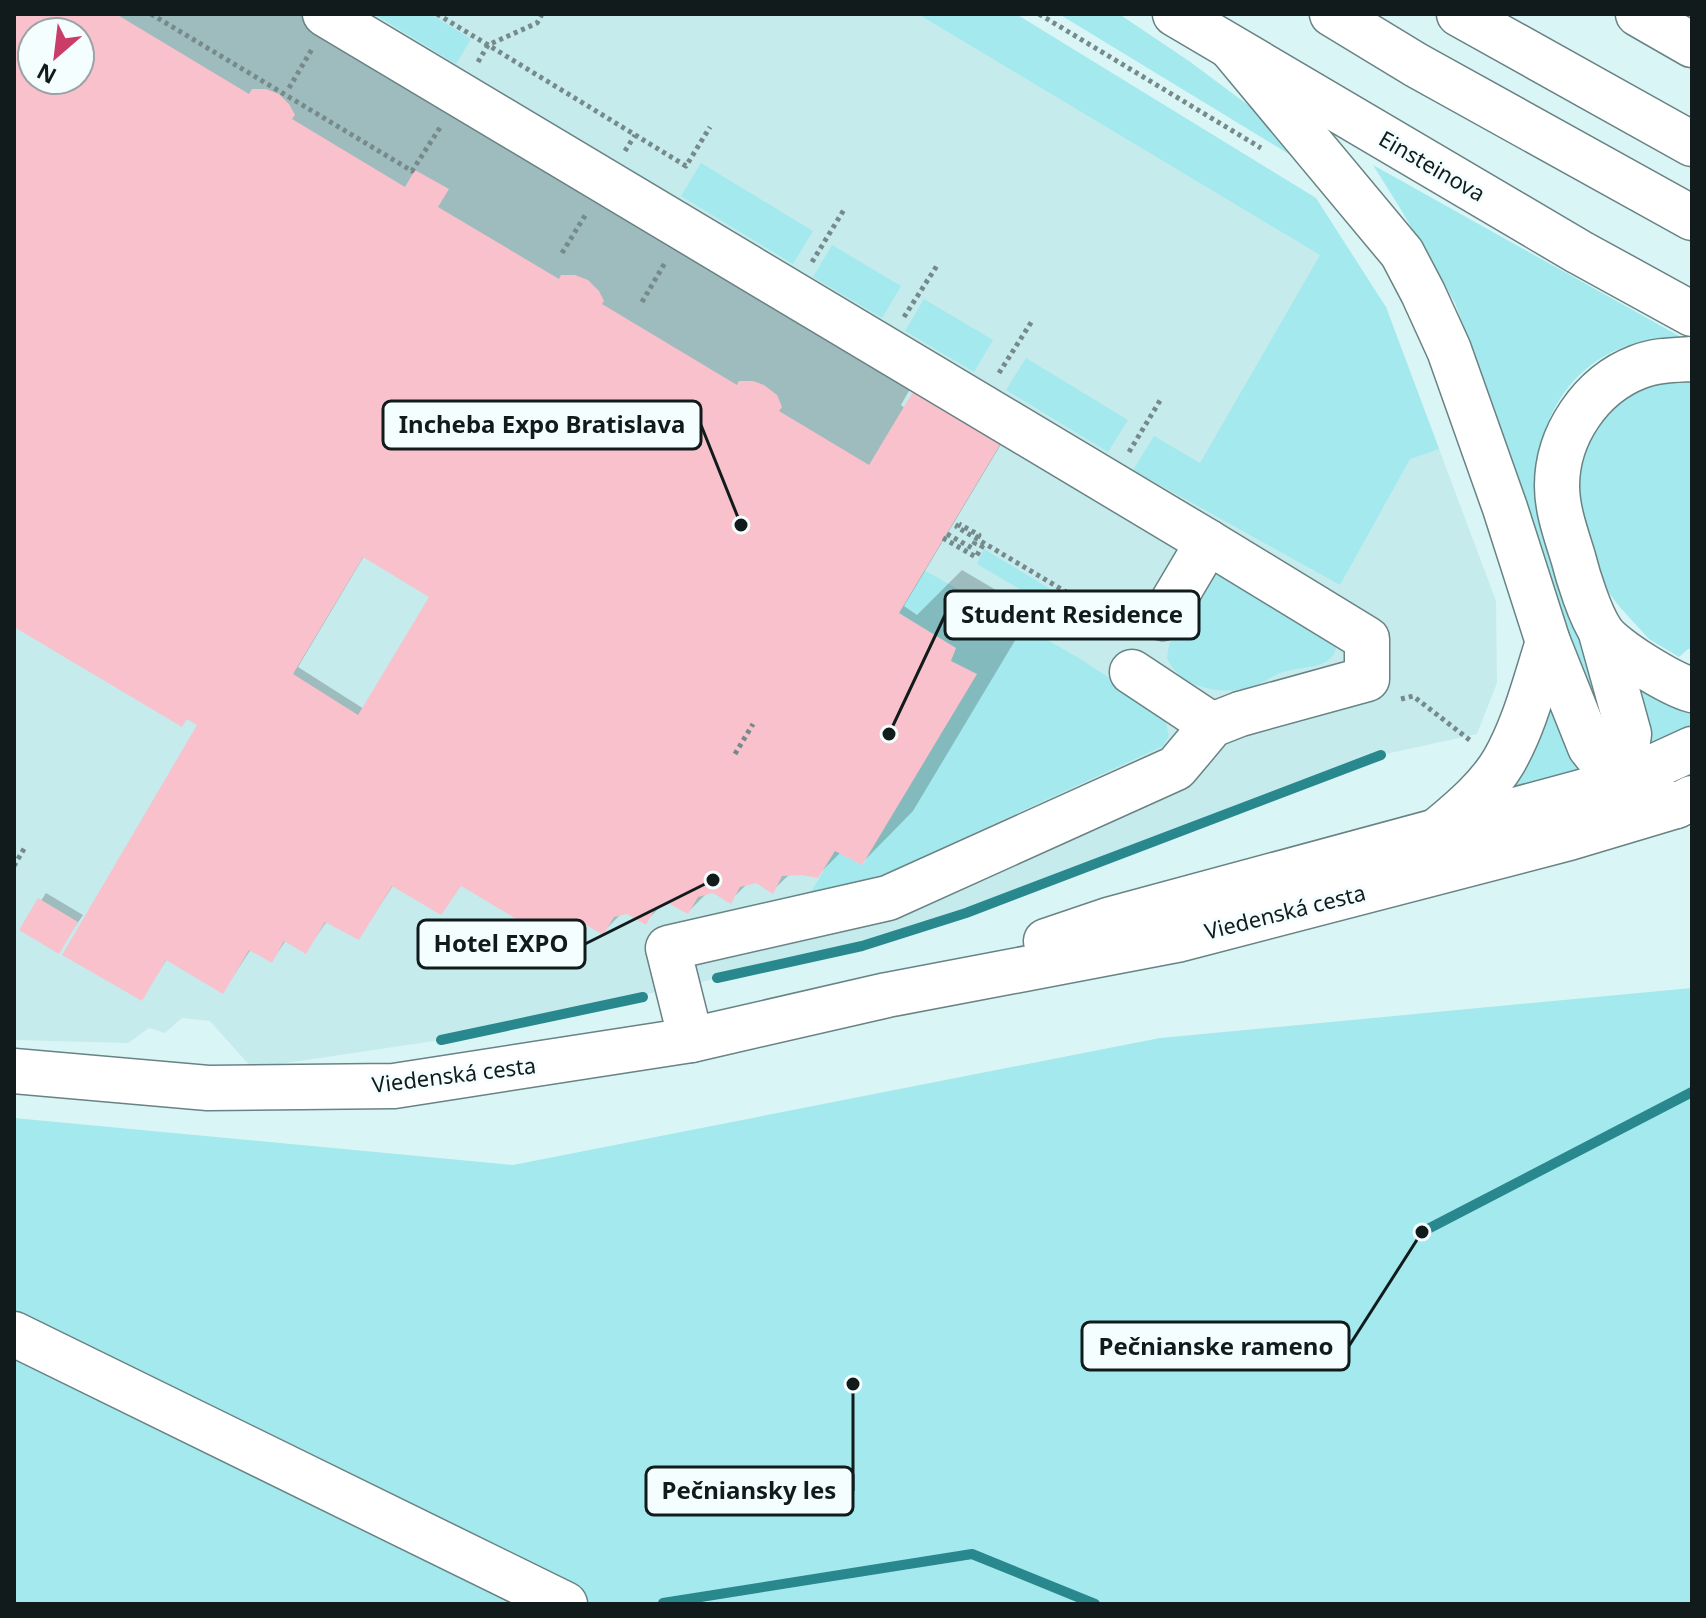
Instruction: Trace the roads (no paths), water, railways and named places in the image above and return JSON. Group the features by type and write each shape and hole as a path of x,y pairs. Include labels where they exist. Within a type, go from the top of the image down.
{"main road":[{"path":"325,14 1367,639 1367,679 1240,714 1212,725 1176,768 888,898 668,948 691,1040"},
{"name":"Einsteinova","path":"1175,14 1579,252 1692,314"},
{"path":"1332,14 1416,65 1692,218"},
{"path":"1459,14 1692,144"},
{"path":"1638,14 1692,45"},
{"path":"1232,49 1402,253 1449,350 1548,642 1590,747 1622,781"},
{"path":"1602,829 1622,781 1629,734 1601,633 1577,570 1558,506 1558,468 1565,445 1583,411 1605,385 1639,366 1692,359"},
{"path":"1208,542 1144,642 1212,725"},
{"path":"1601,633 1667,681 1692,690"},
{"path":"1436,832 1466,806 1503,764 1523,723 1548,642"},
{"name":"Viedenská cesta","path":"887,995 1108,920 1622,781 1692,749"},
{"name":"Viedenská cesta","path":"1622,781 1636,791 1684,802"},
{"name":"Viedenská cesta","path":"14,1071 208,1088 394,1086 691,1040 887,995 1177,940 1602,829 1684,802"},
{"path":"14,1334 565,1604"}],"waterway":[{"path":"717,978 862,946 966,913 1381,755"},
{"path":"441,1040 643,997"},
{"path":"1422,1232 1692,1092"},
{"path":"663,1603 972,1554 1095,1604"}],"place":[{"name":"Incheba Expo Bratislava","path":"741,525"},
{"name":"Student Residence","path":"889,734"},
{"name":"Hotel EXPO","path":"713,880"},
{"name":"Pečnianske rameno","path":"1422,1232"},
{"name":"Pečniansky les","path":"853,1384"}]}
